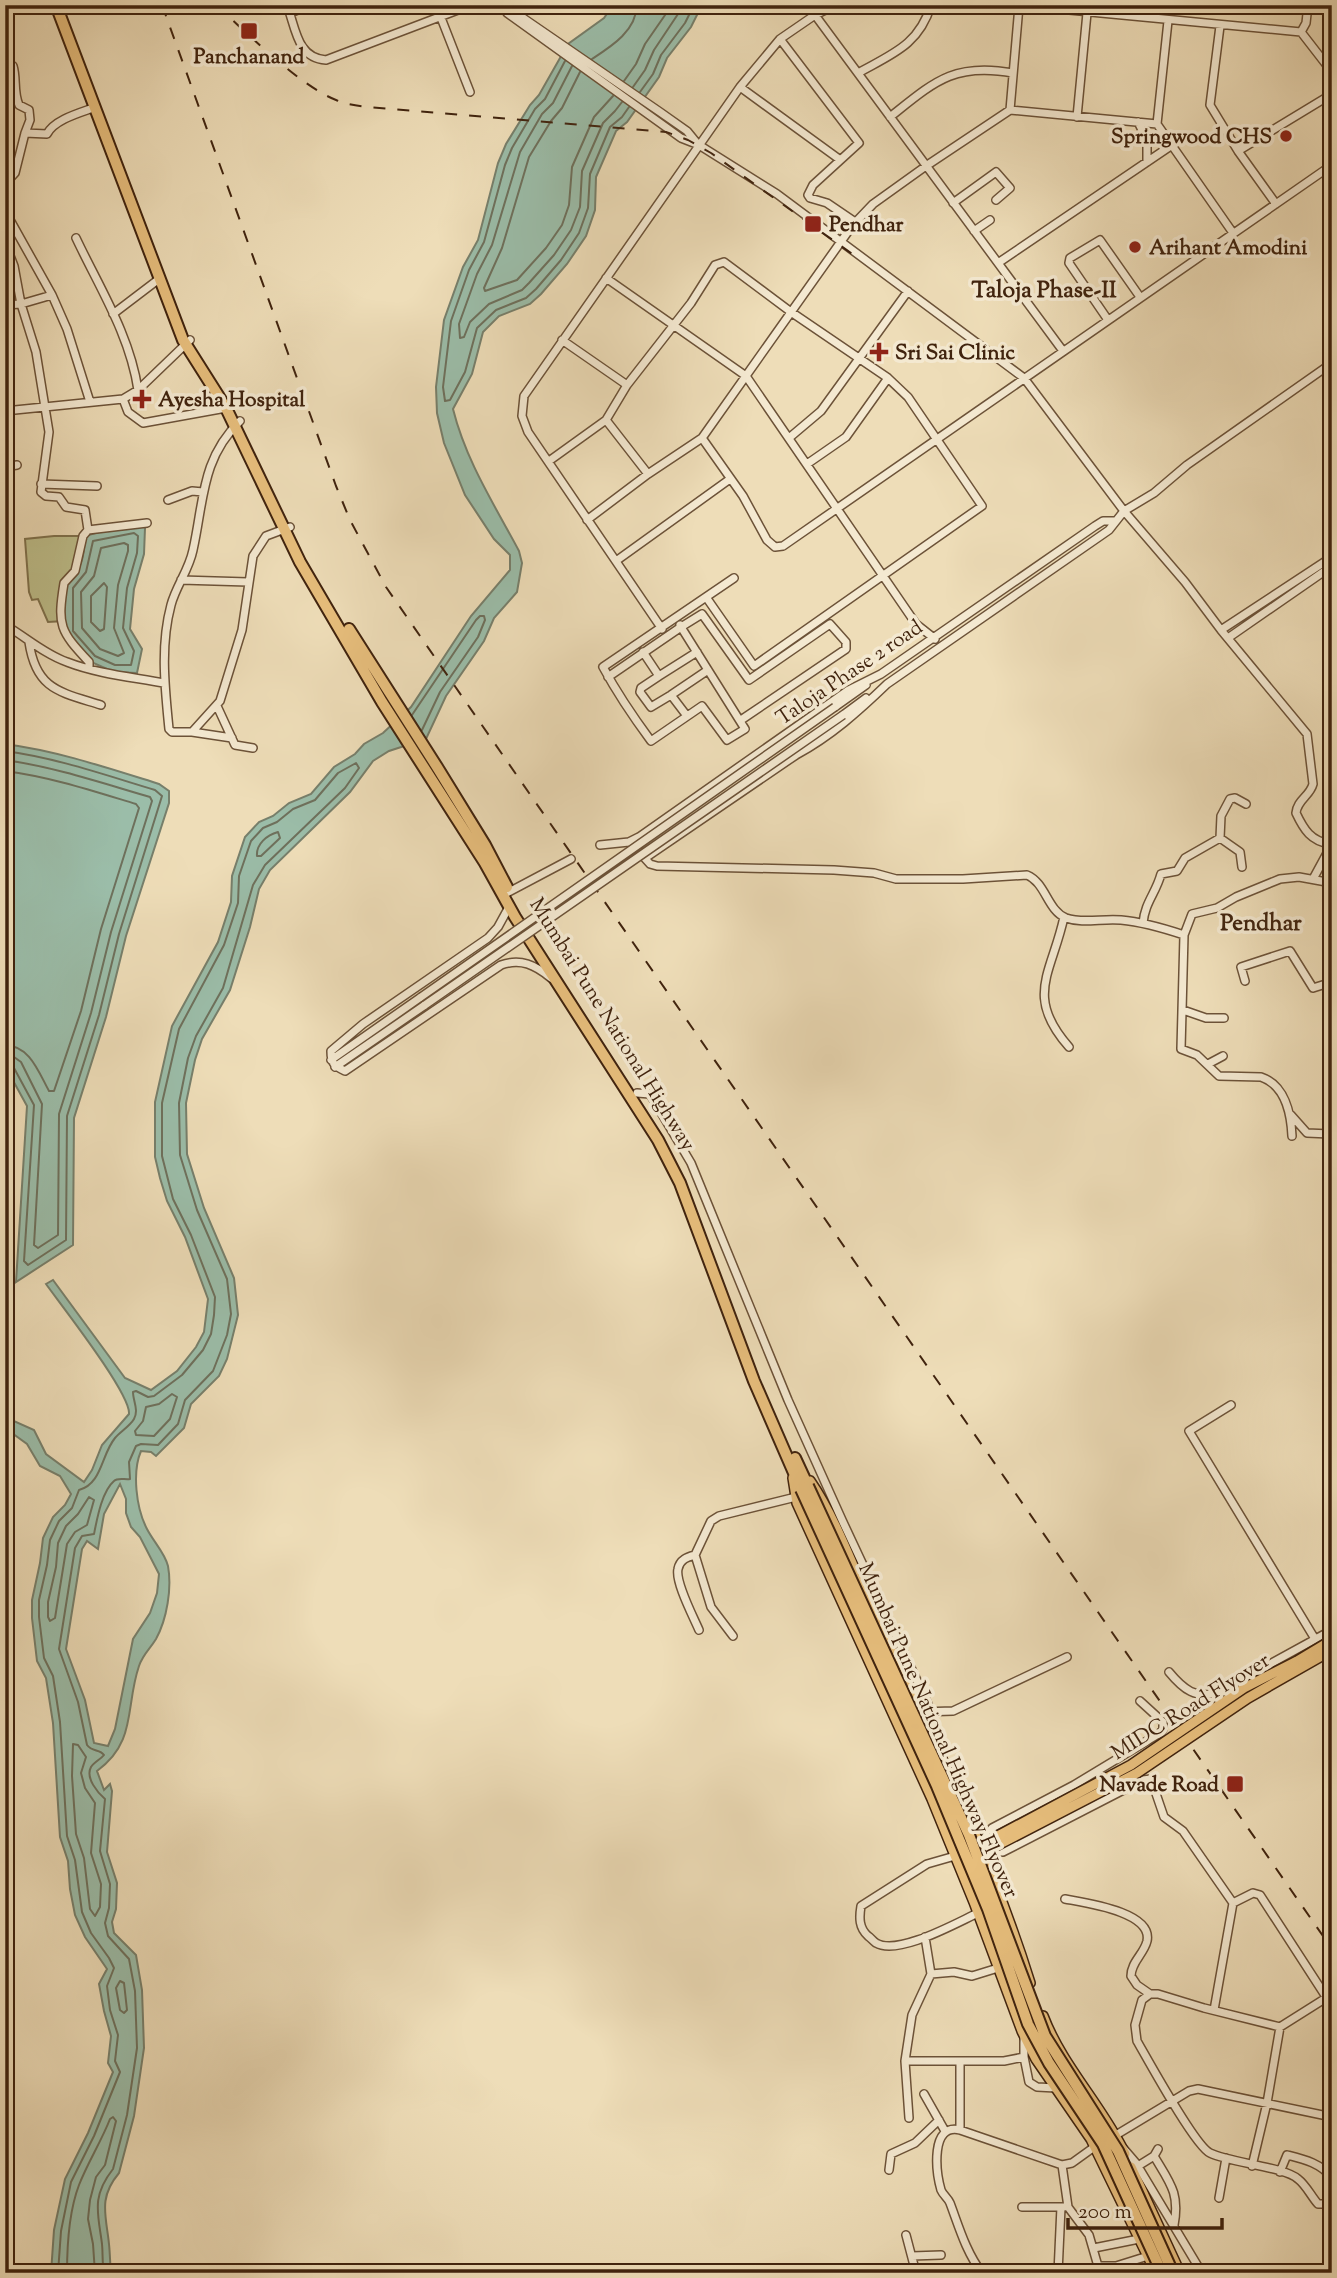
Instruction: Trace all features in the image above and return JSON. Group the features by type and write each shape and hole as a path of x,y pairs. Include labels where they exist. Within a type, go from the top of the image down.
{"highway":[{"path":"56,5 159,279 188,342 237,423"},
{"path":"63,5 188,342 237,423 287,528"},
{"name":"Mumbai Pune National Highway","path":"287,528 327,596 394,696 433,770 507,894 664,1137 683,1176 795,1466"},
{"name":"Mumbai Pune National Highway","path":"287,528 300,562 382,702 433,770"},
{"name":"Mumbai Pune National Highway","path":"507,894 509,907 645,1118 680,1183 754,1381 795,1466"},
{"name":"Mumbai Pune National Highway Flyover","path":"795,1466 802,1491 937,1786 988,1909 1028,2024 1049,2063 1103,2144 1162,2273"},
{"name":"Mumbai Pune National Highway Flyover","path":"802,1491 969,1835 1045,2036 1118,2151 1173,2273"}],"main road":[{"path":"795,1466 820,1496 982,1848 1046,2025 1115,2135 1180,2273"},
{"path":"802,1491 956,1856 1024,2036 1095,2146 1156,2273"},
{"name":"MIDC Road Flyover","path":"994,1842 1131,1765 1244,1688 1332,1640"},
{"name":"MIDC Road Flyover","path":"994,1842 1137,1773 1248,1698 1332,1650"},
{"path":"956,1856 962,1858 994,1842"}],"street":[{"path":"5,14 11,10 56,5"},
{"path":"310,5 288,9 304,51 313,59 326,60 471,5"},
{"path":"436,5 470,92"},
{"path":"662,629 528,432 522,416 524,396 740,87 780,39 815,15 836,5"},
{"path":"858,73 919,34 931,5"},
{"path":"1010,110 1018,5 1301,32 1332,72"},
{"path":"1098,5 1100,14"},
{"path":"1301,32 1306,23 1308,5"},
{"path":"504,6 681,138 699,145 777,194 1024,378 1124,511 1185,582 1307,734 1312,784 1311,791 1301,800 1296,813 1309,836 1331,844 1312,878"},
{"path":"1077,117 1087,13"},
{"path":"815,15 1063,351"},
{"path":"1168,21 1157,124 1233,233"},
{"path":"1220,26 1210,105 1238,151 1276,204"},
{"path":"533,30 660,112 687,131 699,145"},
{"path":"780,39 859,143 813,185 808,195 827,203 855,222"},
{"path":"5,62 13,66 13,83 19,105 29,110 30,120 15,173 5,184"},
{"path":"890,117 925,89 959,72 973,69 1013,74"},
{"path":"740,87 839,159"},
{"path":"1238,151 1332,94"},
{"path":"25,133 47,134 50,128 93,108"},
{"path":"587,520 702,438 855,222 873,204 926,166 1010,110 1157,124"},
{"path":"1138,122 1147,139 1147,162"},
{"path":"998,263 1172,145"},
{"path":"702,438 743,496 767,540 775,547 783,545 1332,165"},
{"path":"953,202 996,172 1010,188 996,200"},
{"path":"5,211 52,295 67,329 90,402"},
{"path":"974,231 990,220"},
{"path":"16,233 5,241 36,352 49,443 41,492 46,496 59,497 66,507 85,510 88,515 88,530 83,536 78,565 64,583 62,621 65,636 89,662 89,668"},
{"path":"76,238 132,359 138,390"},
{"path":"1108,320 1069,263 1070,258 1101,241 1140,298"},
{"path":"549,461 606,420 627,385 674,326 715,265 724,262 791,312 888,378 908,397 982,506 754,666 706,597"},
{"path":"606,278 746,376 916,624 933,636 940,646"},
{"path":"113,314 159,279"},
{"path":"789,438 821,411 908,290"},
{"path":"5,305 21,304 52,295"},
{"path":"562,340 627,385"},
{"path":"5,411 123,399 138,390 188,342"},
{"name":"Taloja Phase 2 road","path":"645,858 796,755 822,741 855,715 887,684 1109,530 1124,511 1154,493 1187,465 1332,363"},
{"path":"807,464 846,437 888,378"},
{"path":"123,399 128,412 143,423 226,408"},
{"path":"606,420 648,474"},
{"path":"232,738 170,731 164,683 165,633 171,603 192,554 203,492 215,452 237,423"},
{"path":"5,467 17,465"},
{"path":"616,561 730,479"},
{"path":"41,484 97,486"},
{"path":"168,500 192,491 203,492"},
{"name":"Taloja Phase 2 road","path":"600,845 629,842 847,691 881,674 1095,526 1115,521"},
{"path":"88,530 147,523"},
{"path":"192,732 217,706 242,630 253,556 266,536 287,528"},
{"path":"1221,630 1332,557"},
{"path":"1228,638 1332,566"},
{"path":"676,619 745,729 727,740 703,706 652,741 603,667 734,578"},
{"path":"181,580 248,582"},
{"path":"608,677 702,614 749,680 831,624 847,647 741,720"},
{"path":"5,625 66,662 164,683"},
{"path":"810,626 815,634"},
{"path":"29,642 32,662 46,683 101,705"},
{"path":"643,652 659,677"},
{"path":"697,652 641,688 640,692 651,707 708,670"},
{"path":"774,652 780,660"},
{"path":"423,1001 881,674"},
{"path":"333,1063 887,684"},
{"path":"671,695 687,716"},
{"path":"217,706 235,745 253,748"},
{"path":"1220,838 1221,816 1230,799 1235,798 1246,804"},
{"path":"1220,838 1240,852 1242,867"},
{"path":"1143,923 1147,903 1158,886 1161,874 1177,871 1185,858 1220,838"},
{"path":"629,842 650,864 657,866 874,873 896,879 1027,874 1036,880 1051,904 1064,917 1074,920 1143,923 1184,935"},
{"path":"507,894 571,859"},
{"path":"1330,1134 1307,1133 1291,1115 1281,1094 1268,1079 1224,1078 1197,1055 1181,1049 1184,935 1192,914 1217,908 1280,879 1312,878 1332,883"},
{"path":"509,907 498,927 488,938 363,1024 331,1051 333,1063 345,1071 501,965 510,962 530,964 538,967 558,984"},
{"path":"1064,917 1044,987 1052,1028 1069,1047"},
{"path":"1245,981 1241,967 1290,951 1313,988 1332,982"},
{"path":"1183,1010 1206,1018 1224,1018"},
{"path":"1208,1064 1223,1056"},
{"path":"637,1093 650,1094 691,1163 799,1424 928,1704 921,1713"},
{"path":"1291,1115 1292,1136"},
{"path":"1231,1405 1189,1431 1315,1639"},
{"path":"733,1636 711,1607 695,1555 711,1521 719,1516 802,1491"},
{"path":"695,1555 684,1559 677,1570 699,1630"},
{"path":"1168,1672 1191,1693 1209,1696 1332,1630"},
{"path":"921,1713 953,1711 1067,1657"},
{"path":"1140,1701 1163,1722 1160,1733 1074,1785 992,1828 982,1848 1003,1852 1143,1780 1151,1779 1164,1817 1183,1831 1233,1903 1214,2010"},
{"path":"956,1856 927,1864 861,1906 859,1917 862,1931 878,1945 900,1945 978,1913"},
{"path":"1233,1903 1253,1892 1260,1895 1332,2007"},
{"path":"1065,1899 1115,1910 1146,1927 1148,1932 1145,1947 1135,1961 1131,1976 1137,1985 1150,1994 1280,2027"},
{"path":"909,2118 905,2061 912,2015 931,1974 925,1937"},
{"path":"931,1974 954,1972 972,1976 998,1968"},
{"path":"1150,1994 1142,2000 1135,2033 1137,2041 1172,2102 1205,2150 1296,2177 1318,2204 1332,2199"},
{"path":"1252,2166 1267,2103 1280,2027 1326,1997"},
{"path":"1024,2036 1024,2057 1032,2085 1056,2088"},
{"path":"905,2061 1004,2061 1024,2057"},
{"path":"960,2061 960,2130"},
{"path":"982,2273 969,2253 949,2202 942,2192 938,2166 939,2139 945,2132 960,2130 1062,2165 1072,2162 1095,2146 1198,2089 1332,2117"},
{"path":"924,2094 945,2132"},
{"path":"889,2170 891,2154 915,2143 939,2120"},
{"path":"1120,2145 1138,2166 1202,2273"},
{"path":"1138,2166 1156,2153 1175,2190 1176,2230 1165,2239"},
{"path":"1280,2172 1287,2155 1321,2167 1332,2178"},
{"path":"1219,2198 1226,2158"},
{"path":"1058,2273 1065,2207 1062,2165"},
{"path":"1022,2207 1065,2207 1084,2226 1094,2248 1099,2269 1148,2256"},
{"path":"906,2235 916,2273"},
{"path":"1094,2248 1139,2239"},
{"path":"912,2256 942,2255"}],"shaded area":[{"path":"85,536 85,544 79,568 66,584 64,621 48,622 38,599 32,600 29,592 25,539"}],"water":[{"path":"613,5 702,5 691,27 667,58 659,77 627,122 616,131 596,177 595,210 586,236 567,264 541,294 530,304 499,316 483,332 472,374 453,409 465,447 519,551 522,563 517,592 494,618 484,641 446,696 426,739 389,751 373,761 350,792 270,870 259,889 230,990 202,1039 195,1060 186,1103 187,1154 204,1208 234,1278 238,1315 227,1359 219,1376 191,1404 184,1428 156,1456 151,1452 141,1451 138,1460 138,1501 147,1529 168,1566 168,1603 160,1631 139,1666 124,1736 110,1760 97,1771 104,1790 110,1784 112,1791 107,1852 117,1883 116,1909 112,1922 114,1933 136,1955 142,1990 144,2048 134,2116 119,2173 112,2182 106,2199 111,2273 51,2273 54,2230 65,2179 88,2133 113,2072 108,2063 111,2036 99,1984 107,1969 85,1937 75,1915 68,1861 60,1837 53,1723 46,1678 37,1661 32,1618 32,1600 43,1538 53,1517 71,1494 60,1476 40,1466 27,1444 5,1428 5,1417 34,1430 46,1454 84,1482 102,1445 129,1414 127,1404 108,1370 46,1284 53,1280 125,1378 151,1390 177,1371 204,1332 208,1299 185,1237 167,1201 155,1157 155,1102 172,1026 218,942 231,902 232,876 245,837 259,822 273,816 289,803 311,794 334,767 383,733 411,707 471,616 510,570 510,555 494,539 465,495 444,443 437,413 436,387 444,320 463,267 478,240 498,163 506,144 539,95 568,44 604,18","holes":["120,1484 126,1499 126,1513 131,1527 140,1537 159,1574 157,1593 150,1613 133,1639 115,1729 108,1746 94,1743 85,1700 66,1649 82,1549 87,1541 98,1549 104,1514"]},
{"path":"140,525 145,528 144,554 134,589 130,629 142,649 137,673 114,672 91,662 67,635 64,621 66,584 81,563 85,536"},
{"path":"5,744 83,761 159,784 169,791 169,803 126,936 106,1017 74,1118 73,1245 16,1282 27,1106 5,1066"}],"tunnel":[{"path":"105,5 134,5"}],"railway":[{"path":"162,5 336,486 350,520 386,587 1332,1949"},
{"path":"216,5 290,71 322,93 342,102 369,107 666,132 688,140 711,153 855,256"}],"place":[{"name":"Panchanand","path":"249,31"},
{"name":"Springwood CHS","path":"1286,136"},
{"name":"Pendhar","path":"813,224"},
{"name":"Arihant Amodini","path":"1135,247"},
{"name":"Sri Sai Clinic","path":"879,352"},
{"name":"Ayesha Hospital","path":"142,399"},
{"name":"Navade Road","path":"1235,1784"}],"district":[{"name":"Taloja Phase-II","path":"1044,289"},
{"name":"Pendhar","path":"1261,922"}]}
